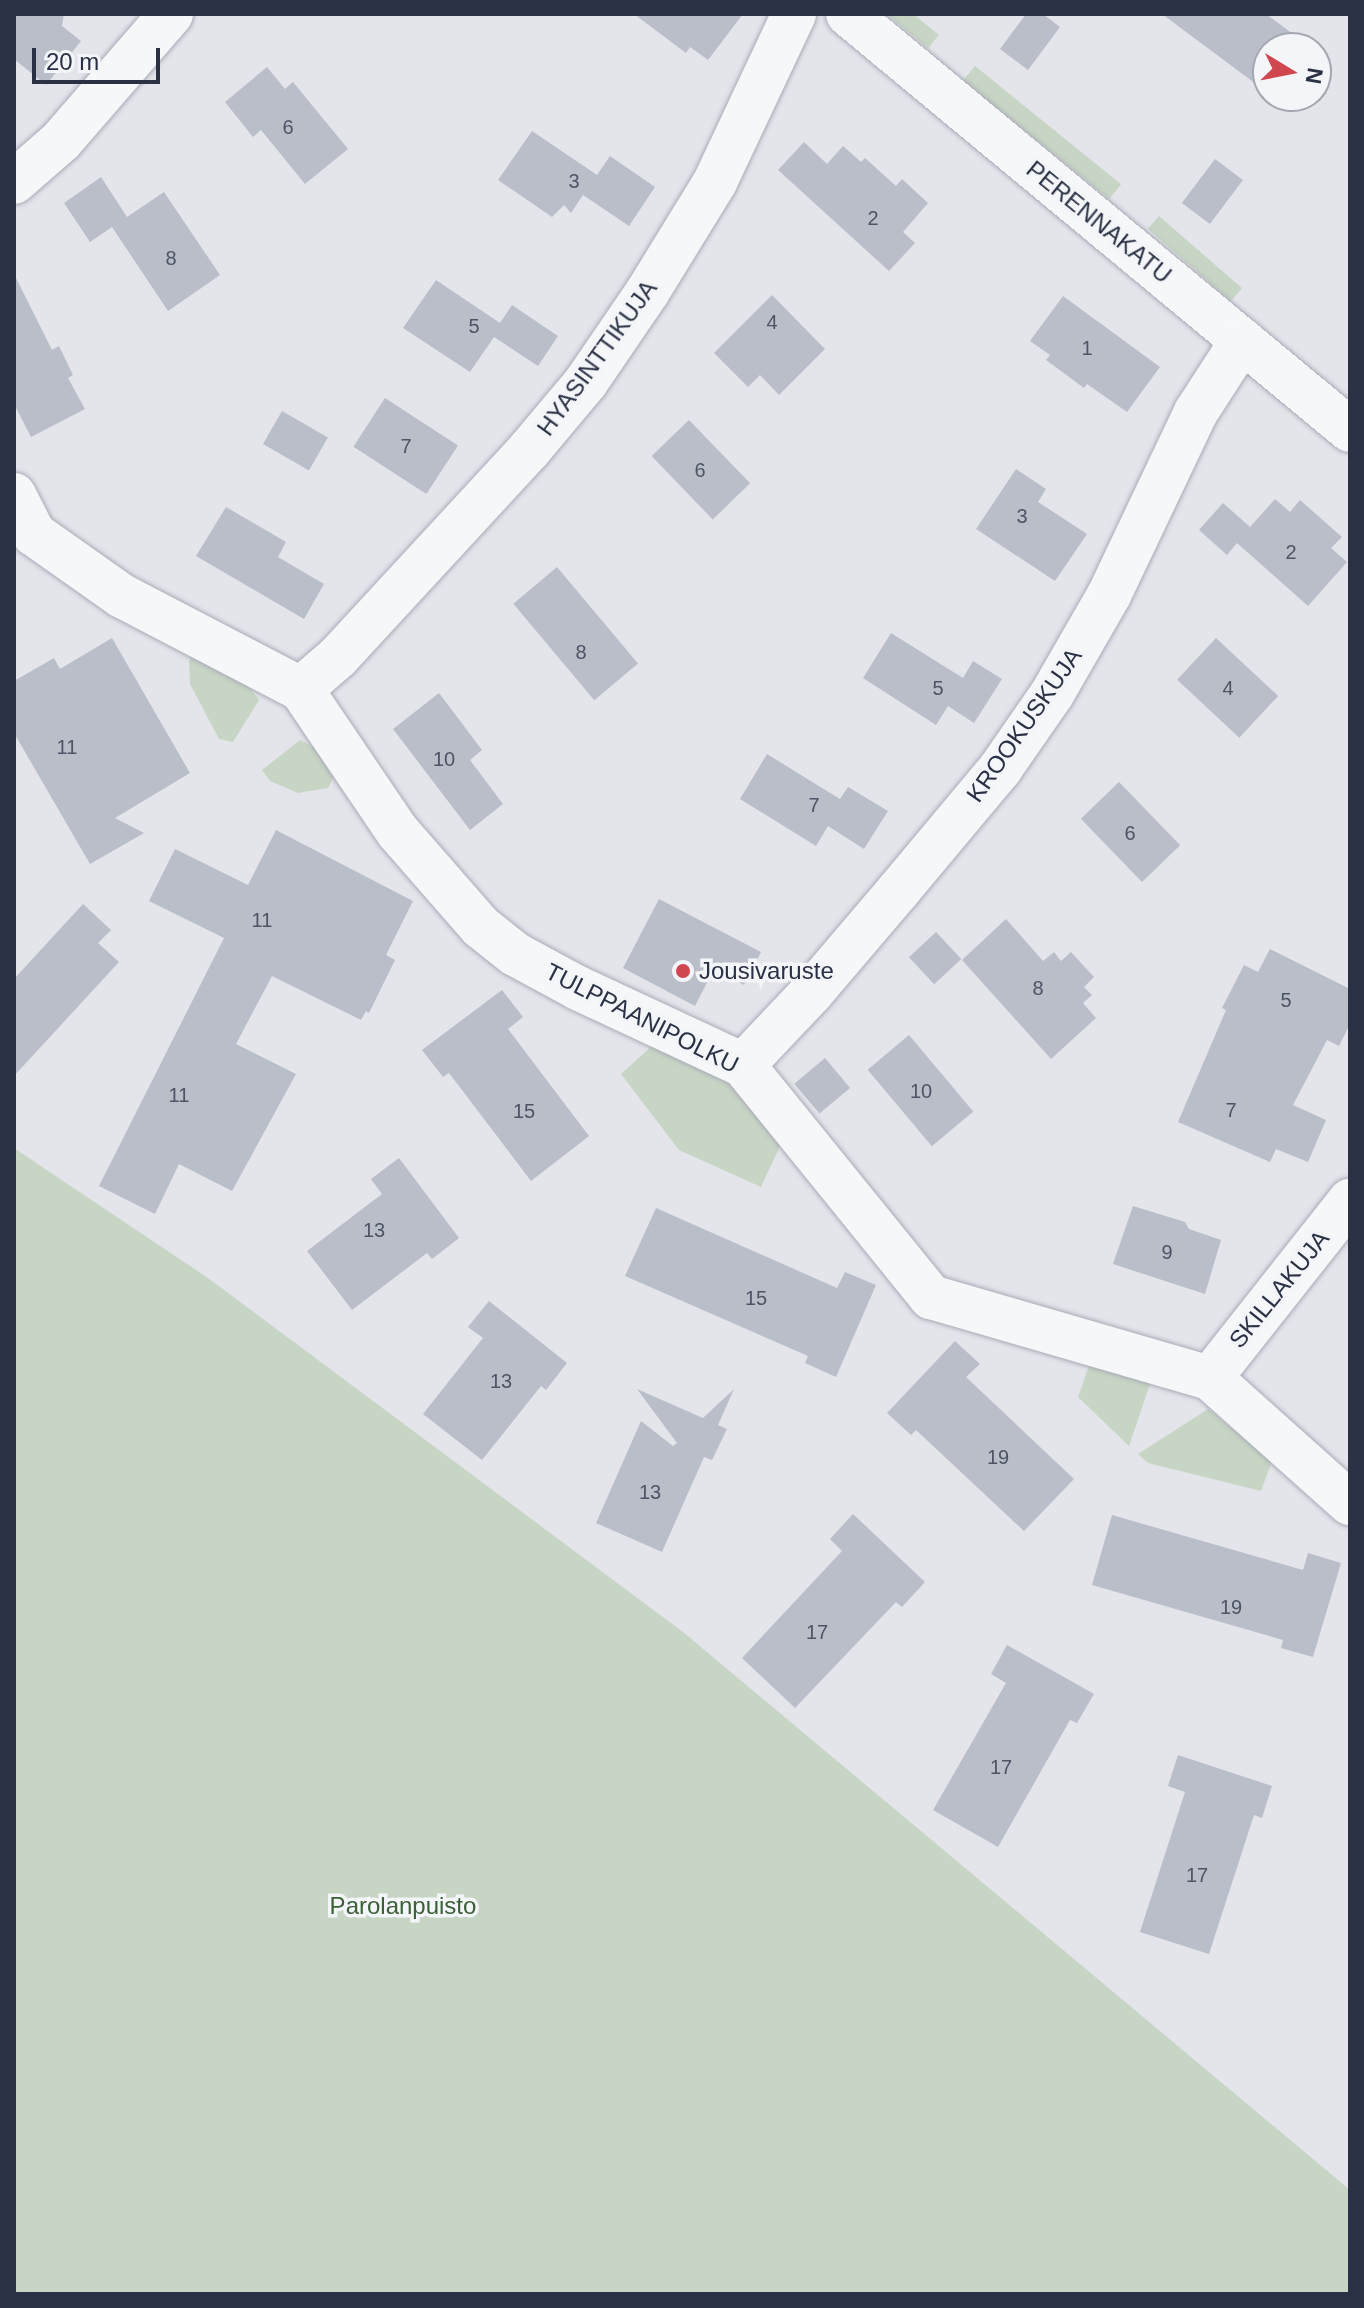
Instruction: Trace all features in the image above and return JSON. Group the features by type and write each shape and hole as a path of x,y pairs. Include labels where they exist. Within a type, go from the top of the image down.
{"street":[{"path":"14,182 61,141 171,14"},
{"name":"HYASINTTIKUJA","path":"301,689 348,645 529,450 586,382 648,291 715,182 794,14"},
{"name":"PERENNAKATU","path":"848,14 1350,430"},
{"name":"KROOKUSKUJA","path":"743,1065 812,992 969,806 1052,694 1110,593 1196,412 1242,341"},
{"name":"TULPPAANIPOLKU","path":"14,495 34,534 122,596 301,689 398,832 481,927 515,954 578,988 743,1065 931,1297 1210,1378 1350,1503"},
{"name":"SKILLAKUJA","path":"1210,1378 1350,1201"}],"green space":[{"path":"886,14 913,14 939,35 928,48"},
{"path":"975,66 1121,184 1109,199 963,81"},
{"path":"1159,216 1242,288 1231,301 1148,229"},
{"path":"193,653 250,688 259,700 233,742 219,739 190,684 189,661"},
{"path":"300,740 317,749 335,775 328,788 298,793 270,781 262,770"},
{"path":"653,1045 727,1079 747,1101 780,1146 761,1187 679,1150 621,1074"},
{"name":"Parolanpuisto","path":"14,1148 208,1278 683,1632 1350,2190 1350,2294 14,2294"},
{"path":"1089,1366 1151,1381 1129,1446 1078,1397"},
{"path":"1208,1409 1272,1461 1261,1491 1148,1463 1138,1454"}],"building":[{"path":"14,14 64,14 62,26 81,41 46,85 14,59"},
{"path":"634,14 743,14 708,60 690,47 686,53"},
{"path":"1026,14 1043,14 1060,27 1028,70 1000,49"},
{"path":"1162,14 1266,14 1290,32 1252,32 1252,81"},
{"path":"267,67 285,89 293,82 348,149 305,184 261,130 253,137 225,102"},
{"path":"532,131 597,175 610,156 655,187 629,226 583,195 571,213 564,205 552,217 498,180"},
{"path":"804,142 827,164 843,146 861,162 865,158 896,186 902,179 928,203 903,232 915,243 889,271 778,170"},
{"path":"1215,159 1243,180 1210,224 1182,203"},
{"path":"101,177 127,217 164,192 220,275 168,311 112,227 90,242 64,203"},
{"path":"14,274 52,350 59,346 73,375 68,378 85,409 31,437 14,404"},
{"path":"436,280 500,323 512,305 558,336 538,366 494,337 470,372 403,328"},
{"path":"772,295 825,349 779,395 760,375 748,387 714,353"},
{"path":"1063,296 1160,367 1127,412 1087,384 1084,388 1046,360 1050,355 1030,341"},
{"path":"385,398 458,445 426,494 353,447"},
{"path":"282,411 328,437 309,470 263,444"},
{"path":"689,420 750,483 713,519 652,456"},
{"path":"1016,469 1046,489 1038,502 1087,534 1055,581 976,529"},
{"path":"1275,499 1290,512 1300,500 1342,537 1331,548 1347,562 1308,606 1237,543 1227,555 1199,530 1223,503 1250,527"},
{"path":"226,507 286,542 278,557 324,584 304,619 196,556"},
{"path":"557,567 638,664 594,700 513,604"},
{"path":"891,633 963,678 973,661 1002,679 974,723 948,706 936,725 863,678"},
{"path":"112,638 190,773 115,818 144,833 90,864 14,733 14,681 54,658 60,669"},
{"path":"1216,638 1278,696 1239,738 1177,680"},
{"path":"439,693 482,750 470,760 503,804 470,830 393,729"},
{"path":"767,754 840,799 848,787 888,811 864,849 828,826 816,846 740,799"},
{"path":"1119,782 1180,845 1142,882 1081,819"},
{"path":"276,830 413,901 386,955 395,960 369,1013 366,1011 361,1020 272,976 236,1044 296,1074 232,1191 179,1164 155,1214 99,1186 224,938 149,901 175,849 248,885"},
{"path":"659,899 761,952 744,985 714,969 695,1006 623,968"},
{"path":"83,904 111,930 98,943 119,962 14,1076 14,979"},
{"path":"1006,919 1043,961 1054,952 1061,961 1071,952 1094,977 1084,987 1092,995 1083,1003 1096,1018 1051,1059 962,960"},
{"path":"936,932 961,959 934,984 909,957"},
{"path":"1270,949 1350,989 1350,1024 1339,1046 1327,1040 1293,1105 1326,1120 1308,1162 1276,1149 1270,1162 1178,1122 1226,1010 1222,1008 1244,965 1258,972"},
{"path":"502,990 523,1017 508,1029 589,1136 531,1181 449,1073 443,1077 422,1050"},
{"path":"909,1035 973,1112 932,1146 868,1070"},
{"path":"825,1058 850,1088 819,1114 794,1084"},
{"path":"399,1158 459,1238 432,1259 427,1253 352,1310 307,1251 382,1194 371,1179"},
{"path":"1133,1206 1185,1222 1189,1229 1221,1240 1205,1294 1113,1264"},
{"path":"656,1208 837,1288 845,1272 876,1285 836,1377 805,1363 808,1356 625,1276"},
{"path":"489,1301 567,1363 546,1390 541,1386 482,1460 423,1414 483,1338 468,1327"},
{"path":"955,1341 980,1364 966,1377 1074,1479 1024,1531 916,1430 911,1435 887,1413"},
{"path":"637,1389 703,1418 734,1389 718,1425 727,1429 712,1460 704,1457 662,1552 596,1523 641,1421 673,1446 677,1443"},
{"path":"853,1514 925,1582 902,1607 896,1602 795,1708 742,1658 842,1551 830,1539"},
{"path":"1112,1515 1303,1570 1308,1553 1341,1563 1313,1657 1281,1648 1283,1640 1092,1585"},
{"path":"1007,1645 1094,1694 1077,1723 1070,1720 998,1847 933,1810 1006,1683 991,1674"},
{"path":"1178,1755 1272,1786 1262,1818 1254,1815 1209,1954 1140,1932 1185,1792 1168,1786"}],"place":[{"name":"Jousivaruste","path":"683,971"}]}
